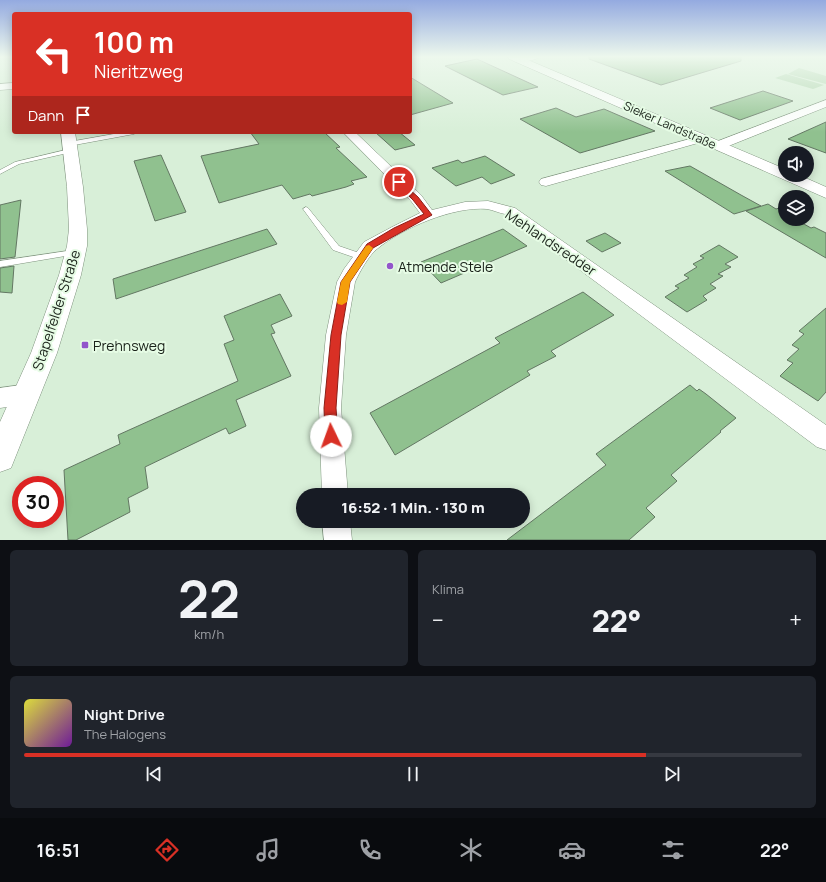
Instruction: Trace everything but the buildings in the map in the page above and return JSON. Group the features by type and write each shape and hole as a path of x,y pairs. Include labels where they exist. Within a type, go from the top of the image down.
{"main road":[{"name":"Sieker Landstraße","path":"571,82 826,193"}],"street":[{"path":"0,87 12,86"},
{"path":"717,146 826,103"},
{"path":"351,134 416,198 428,215"},
{"path":"546,182 700,139"},
{"name":"Stapelfelder Straße","path":"0,457 28,394 44,353 70,275 78,238 78,229 69,143"},
{"name":"Mehlandsredder","path":"335,488 330,408 336,335 346,282 370,246 397,230 428,215 472,205 488,205 510,211 826,439"},
{"path":"0,398 28,394"},
{"path":"337,528 338,540"}],"lane":[{"path":"0,172 17,163 69,143 122,134"},
{"path":"306,209 336,248 362,258"},
{"path":"0,264 75,252"}],"green space":[{"path":"790,82 814,82 824,85 813,89"}],"slow traffic":[{"path":"342,302 346,282 350,273 369,248"}],"place":[{"name":"Atmende Stele","path":"390,266"},
{"name":"Prehnsweg","path":"85,345"}],"route":[{"path":"331,436 330,408 336,335 346,282 350,273 370,246 397,230 428,215 416,198 399,182"}]}
